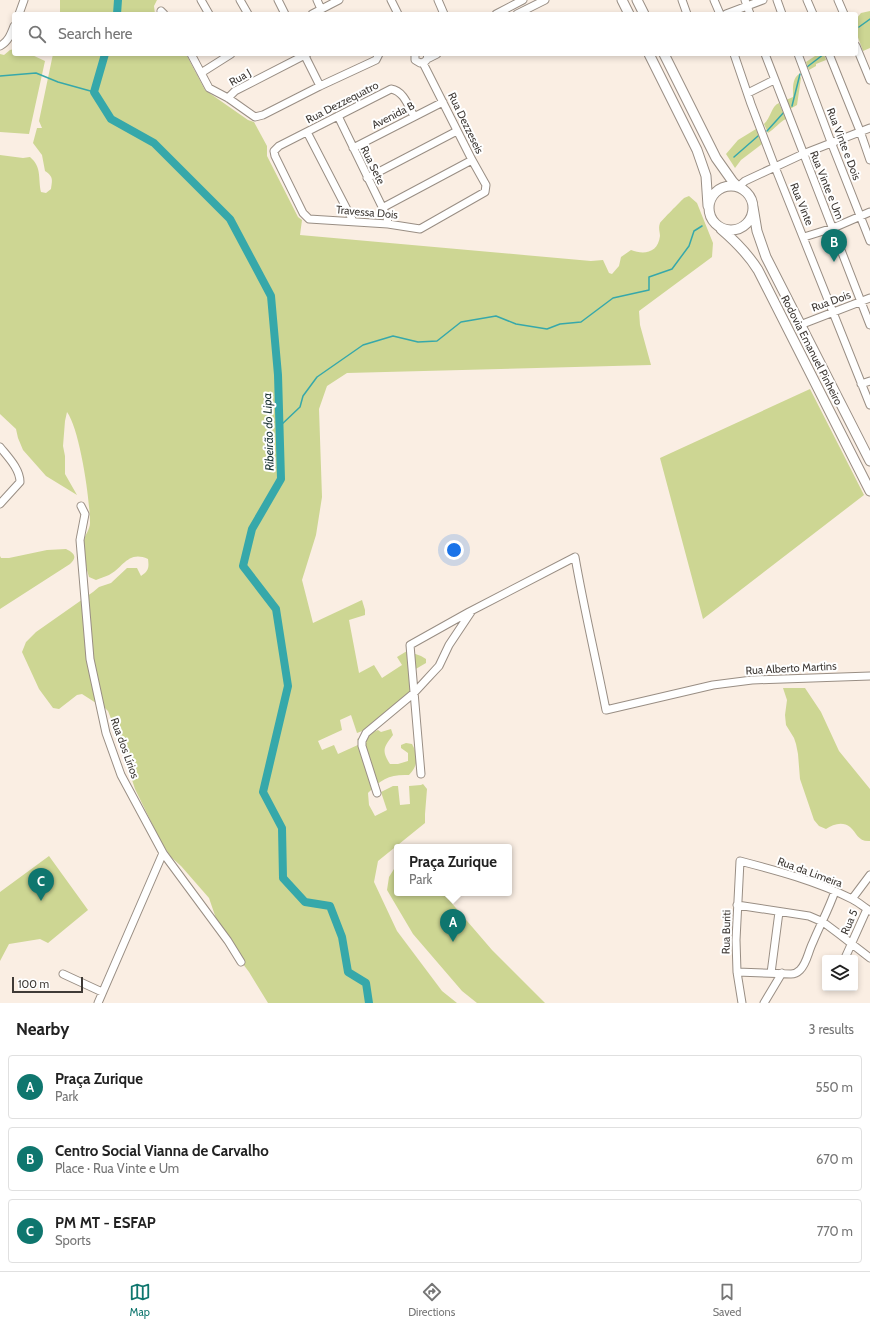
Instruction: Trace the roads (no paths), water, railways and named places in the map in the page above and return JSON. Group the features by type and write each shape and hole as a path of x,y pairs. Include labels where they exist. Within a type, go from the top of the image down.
{"main road":[{"path":"622,0 628,12"},
{"path":"637,0 643,12"},
{"path":"650,56 697,150 706,176 708,213 715,225 721,229 729,231 737,230 744,226 751,218 753,207 751,199 746,192 732,182 716,158 665,56"},
{"path":"708,206 712,196 720,189 729,186 738,187"},
{"name":"Rodovia Emanuel Pinheiro","path":"753,207 761,245 800,325 870,461"},
{"name":"Rodovia Emanuel Pinheiro","path":"721,229 742,248 758,270 870,491"}],"street":[{"path":"20,12 24,0"},
{"path":"201,0 208,12"},
{"path":"240,0 247,12"},
{"path":"278,0 284,12"},
{"path":"317,0 321,9"},
{"path":"316,12 339,0"},
{"path":"391,0 395,12"},
{"path":"438,0 443,12"},
{"path":"500,12 523,0"},
{"path":"521,12 545,0"},
{"path":"682,0 686,12"},
{"path":"714,0 719,12"},
{"path":"730,12 746,3 763,0"},
{"path":"777,0 781,12"},
{"path":"807,0 812,12"},
{"path":"838,0 843,12"},
{"path":"1,46 9,38 12,31"},
{"path":"858,51 870,80"},
{"path":"192,56 209,88 228,98 255,117 263,115 376,60 378,56"},
{"path":"201,73 228,56"},
{"name":"Rua J","path":"228,98 235,91 301,56"},
{"path":"306,56 320,86"},
{"name":"Rua Dezzeseis","path":"415,56 415,60 417,62 426,59 457,131 486,185 485,192"},
{"name":"Rua Vinte","path":"735,56 775,167 870,405"},
{"name":"Rua Vinte e Um","path":"766,56 870,325"},
{"name":"Rua Vinte e Dois","path":"799,56 870,241"},
{"path":"830,56 870,160"},
{"path":"748,93 774,80"},
{"name":"Rua Dezzequatro","path":"275,156 274,151 279,146 391,89 398,90 404,97 414,116"},
{"name":"Avenida B","path":"353,148 444,102"},
{"name":"Rua Sete","path":"338,116 367,178 387,216 388,224"},
{"path":"738,187 745,181 803,154 870,128"},
{"path":"367,178 457,131"},
{"path":"306,132 353,221"},
{"name":"Travessa Dois","path":"275,156 304,213 309,219 388,224 420,229 485,192"},
{"path":"382,208 472,160"},
{"path":"804,237 832,228 870,212"},
{"name":"Rua Dois","path":"800,325 870,298"},
{"path":"861,384 870,381"},
{"path":"0,447 10,458 20,476 20,482 0,504"},
{"name":"Rua dos Lírios","path":"81,506 84,514 80,540 90,659 103,722 121,775 163,852 228,941 241,962"},
{"name":"Rua Alberto Martins","path":"474,610 575,557 606,710 713,686 752,680 870,676"},
{"path":"421,774 410,645 474,610"},
{"path":"377,794 362,746 362,740 366,734 414,693 439,666 456,634 474,610"},
{"path":"98,1003 163,852"},
{"name":"Rua da Limeira","path":"740,861 791,874 835,891 852,899 868,910"},
{"name":"Rua Buriti","path":"740,861 737,905 737,972 742,1003"},
{"path":"852,899 870,875"},
{"path":"737,972 796,974 806,961 812,943 823,922 835,891"},
{"path":"737,905 809,916 823,922 870,958"},
{"name":"Rua 5","path":"847,955 868,910"},
{"path":"771,974 779,912"},
{"path":"764,1003 782,973"},
{"path":"63,974 102,992"}],"waterway":[{"name":"Ribeirão do Lipa","path":"117,12 118,0"},
{"path":"859,27 870,19"},
{"name":"Ribeirão do Lipa","path":"104,56 94,92 111,119 154,143 230,219 271,296 278,375 281,479 252,529 243,566 276,609 288,686 263,792 282,828 283,878 305,902 330,906 342,937 348,972 366,983 369,1003"},
{"path":"807,67 821,56"},
{"path":"0,76 36,73 58,82 94,92"},
{"path":"792,106 800,74"},
{"path":"767,131 785,111"},
{"path":"734,157 758,136"},
{"path":"280,426 300,407 303,396 317,377 363,345 393,336 418,342 437,341 461,322 496,316 516,324 547,329 560,324 581,322 613,298 649,290 649,277 672,269 689,246 694,231 702,226"}],"place":[{"name":"Centro Social Vianna de Carvalho","path":"834,262"},
{"name":"PM MT - ESFAP","path":"41,901"},
{"name":"Praça Zurique","path":"453,942"}]}
